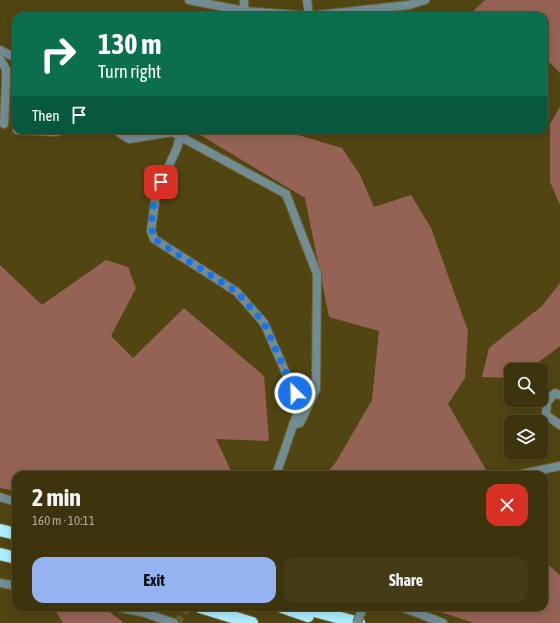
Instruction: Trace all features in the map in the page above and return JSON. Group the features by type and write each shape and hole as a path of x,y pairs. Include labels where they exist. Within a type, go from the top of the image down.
{"highway":[{"path":"0,530 12,533"},
{"path":"0,554 12,557"},
{"path":"211,611 244,623"},
{"path":"212,611 252,623"},
{"path":"294,611 329,623"},
{"path":"314,611 358,623"}],"street":[{"path":"189,0 244,11 257,12"},
{"path":"244,0 244,11"},
{"path":"307,0 308,12"},
{"path":"345,12 409,5 425,0"},
{"path":"0,50 12,56"},
{"path":"0,59 6,69 3,84 2,123 12,128"},
{"path":"121,134 129,139 160,134"},
{"path":"176,134 286,194 317,274 316,389 300,423 293,425"},
{"path":"180,136 177,148 156,194 151,231 154,239 237,292 264,323 300,405 277,471"},
{"path":"560,395 555,393 547,402 546,415 560,425"},
{"path":"536,471 560,466"},
{"path":"0,497 12,501"},
{"path":"0,583 12,585"},
{"path":"137,611 174,623"},
{"path":"358,623 362,611"},
{"path":"412,611 443,623"}],"shaded area":[{"path":"485,0 560,0 560,73 548,61 548,12 472,12"},
{"path":"560,107 560,205 550,182 550,124"},
{"path":"199,134 295,134 342,148 360,175 374,207 411,195 431,228 468,331 465,378 448,404 487,471 328,471 336,462 372,400 379,331 329,317 305,198"},
{"path":"106,260 128,267 136,288 111,336 133,358 184,308 264,376 269,441 216,439 231,471 12,471 12,490 0,488 0,265 42,305"},
{"path":"560,283 560,346 537,363 504,363 504,378 482,377 489,348 542,306"},
{"path":"548,564 560,575 560,623 474,623 437,611 548,611"},
{"path":"56,611 108,611 124,623 63,623"}],"tunnel":[{"path":"177,623 185,611"}],"route":[{"path":"161,182 156,194 151,231 154,239 237,292 264,323 295,393"}]}
